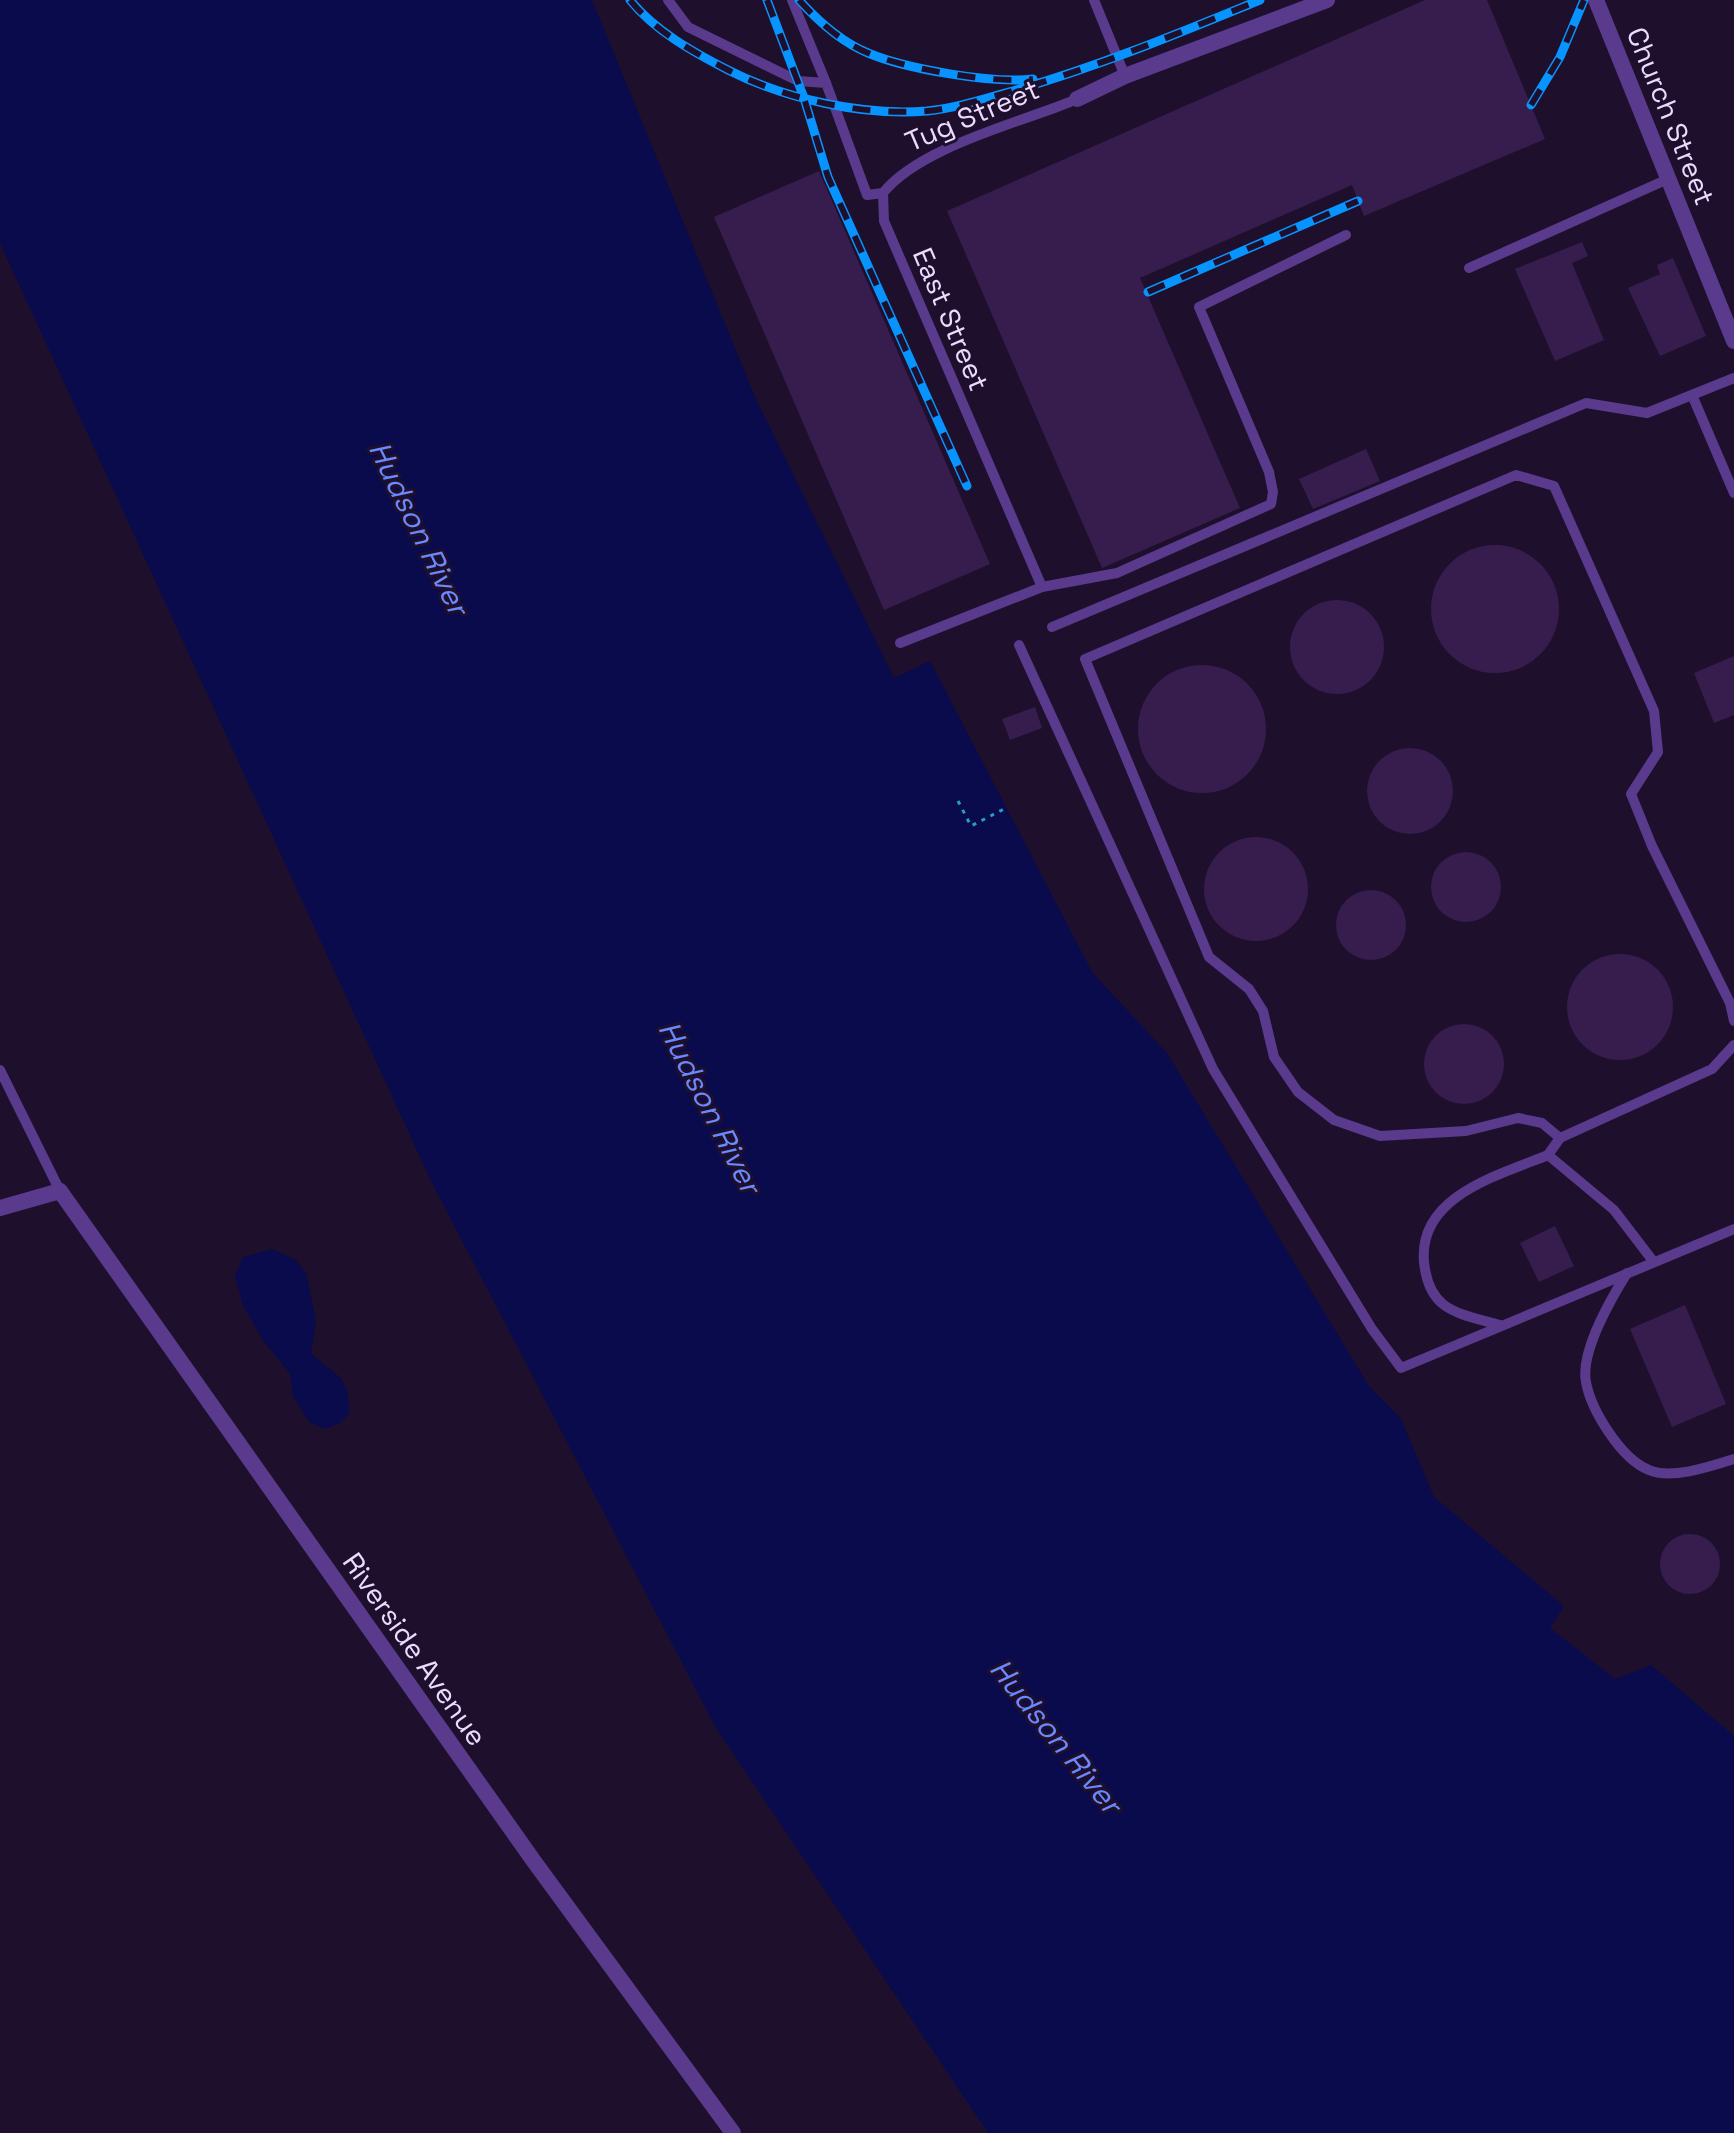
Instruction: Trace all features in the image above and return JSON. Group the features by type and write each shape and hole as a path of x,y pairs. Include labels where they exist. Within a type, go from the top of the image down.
{"street":[{"name":"Tug Street","path":"1073,101 1125,76 1327,0"},
{"name":"Church Street","path":"1596,0 1734,341"},
{"path":"0,1208 60,1191"},
{"name":"Riverside Avenue","path":"60,1191 524,1849 733,2133"}],"lane":[{"path":"668,0 688,27 798,81 826,83"},
{"path":"792,0 867,195 883,193"},
{"path":"1094,0 1125,76"},
{"name":"Tug Street","path":"883,193 896,177 920,161 1073,101"},
{"path":"1469,268 1668,179"},
{"name":"East Street","path":"883,193 884,221 1042,587"},
{"path":"900,643 1042,587 1117,573 1271,504 1273,492 1269,472 1199,307 1346,235"},
{"path":"1052,627 1586,403 1647,413 1734,378"},
{"path":"1692,395 1734,493"},
{"path":"1560,1138 1542,1123 1518,1118 1466,1131 1380,1136 1334,1120 1298,1092 1274,1057 1263,1011 1249,989 1209,957 1085,659 1516,475 1554,486 1654,711 1658,752 1631,794 1652,846 1730,1003 1734,1021"},
{"path":"1019,645 1213,1069 1372,1329 1401,1368 1734,1229"},
{"path":"1500,1325 1444,1308 1426,1284 1423,1243 1440,1210 1470,1187 1548,1155 1560,1138 1712,1069 1734,1045"},
{"name":"Riverside Avenue","path":"0,1070 60,1191"},
{"path":"1548,1155 1614,1210 1653,1261"},
{"path":"1628,1271 1599,1318 1585,1380 1611,1439 1650,1471 1692,1472 1734,1459"}],"path":[{"path":"958,801 971,826 1006,808"}],"water":[{"name":"Hudson River","path":"0,0 592,0 756,399 894,678 930,661 1092,972 1167,1053 1369,1386 1401,1419 1434,1497 1564,1606 1550,1628 1615,1679 1651,1665 1734,1736 1734,2133 988,2133 716,1728 431,1181 0,243"},
{"path":"272,1249 296,1260 306,1273 316,1321 311,1353 339,1377 347,1391 349,1414 340,1423 325,1429 309,1422 293,1396 290,1374 262,1339 242,1303 235,1275 243,1257"}],"building":[{"path":"1425,0 1487,0 1545,139 1364,216 1352,185 1140,278 1240,508 1102,568 947,211"},
{"path":"819,171 990,564 884,610 714,217"},
{"path":"1582,242 1588,256 1572,263 1604,340 1555,361 1515,269"},
{"path":"1673,258 1706,336 1660,356 1628,288 1660,274 1657,265"},
{"path":"1366,449 1380,481 1313,509 1299,479"},
{"path":"1495,545 1519,550 1540,564 1554,585 1559,609 1554,633 1540,654 1519,668 1495,673 1471,668 1450,654 1436,633 1431,609 1436,585 1450,564 1471,550"},
{"path":"1337,600 1355,603 1370,614 1381,629 1384,647 1381,665 1370,680 1355,691 1337,694 1319,691 1304,680 1293,665 1290,647 1293,629 1304,614 1319,603"},
{"path":"1734,656 1734,715 1714,723 1694,673"},
{"path":"1202,665 1227,670 1247,684 1261,704 1266,729 1261,754 1247,774 1227,788 1202,793 1177,788 1157,774 1143,754 1138,729 1143,704 1157,684 1177,670"},
{"path":"1035,707 1042,728 1010,740 1002,719"},
{"path":"1410,748 1434,755 1446,767 1453,791 1446,815 1434,827 1410,834 1386,827 1374,815 1367,791 1374,767 1386,755"},
{"path":"1256,837 1276,841 1299,860 1308,889 1304,909 1285,932 1256,941 1236,937 1213,918 1204,889 1208,869 1227,846"},
{"path":"1466,852 1491,862 1501,887 1491,912 1466,922 1441,912 1431,887 1441,862"},
{"path":"1371,890 1396,900 1406,925 1396,950 1371,960 1346,950 1336,925 1346,900"},
{"path":"1620,954 1640,958 1658,969 1669,987 1673,1007 1669,1027 1658,1045 1640,1056 1620,1060 1600,1056 1582,1045 1571,1027 1567,1007 1571,987 1582,969 1600,958"},
{"path":"1464,1024 1479,1027 1492,1036 1501,1049 1504,1064 1501,1079 1492,1092 1479,1101 1464,1104 1449,1101 1436,1092 1427,1079 1424,1064 1427,1049 1436,1036 1449,1027"},
{"path":"1555,1226 1574,1266 1539,1282 1520,1243"},
{"path":"1685,1305 1726,1404 1672,1427 1630,1329"},
{"path":"1690,1534 1711,1543 1720,1564 1711,1585 1690,1594 1669,1585 1660,1564 1669,1543"}],"railway":[{"path":"630,0 675,40 750,80 824,103 902,112 949,108 1047,81 1260,0"},
{"path":"767,0 804,98 828,177 967,486"},
{"path":"799,0 839,37 884,59 926,70 973,77 1033,79"},
{"path":"1531,105 1560,57 1584,0"},
{"path":"1148,292 1358,201"}]}
